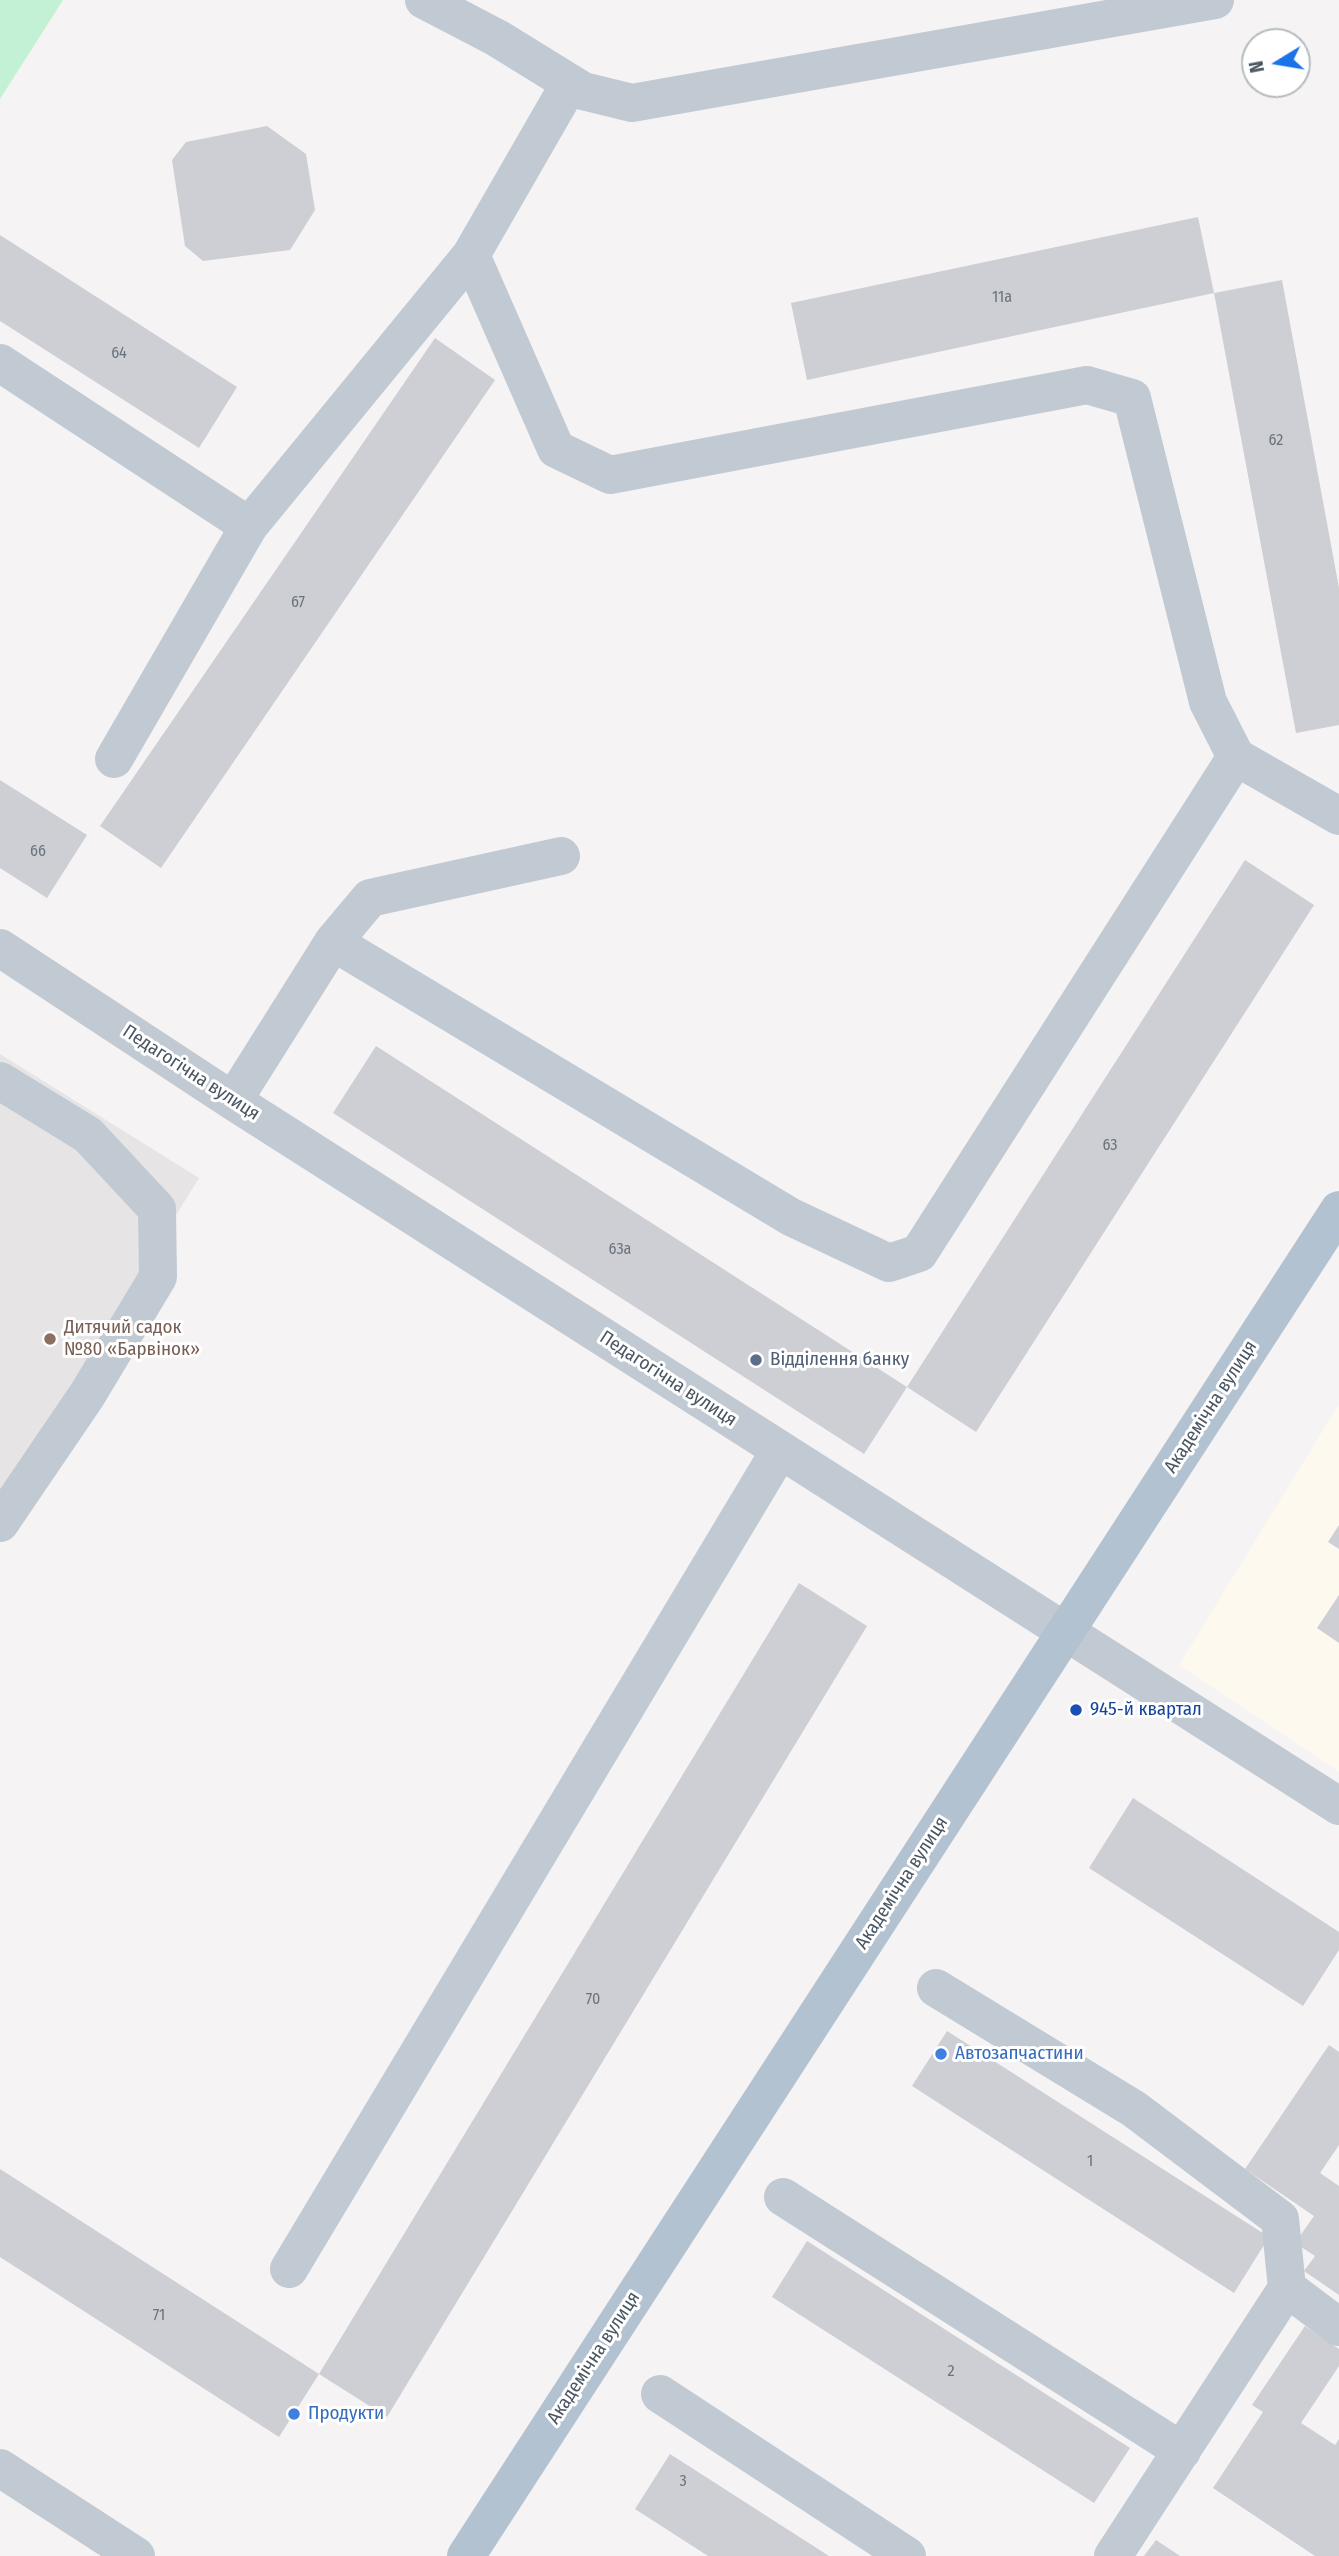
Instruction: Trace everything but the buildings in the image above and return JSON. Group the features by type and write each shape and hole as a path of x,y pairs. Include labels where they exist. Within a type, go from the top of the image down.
{"main road":[{"name":"Академічна вулиця","path":"466,2556 1339,1210"}],"street":[{"path":"424,0 497,38 583,91 632,103 1215,0"},
{"path":"114,759 249,526 471,255 570,83"},
{"path":"471,255 556,449 610,475 1087,385 1132,398 1208,702 1236,757 1339,816"},
{"path":"0,363 249,526"},
{"path":"333,942 791,1217 890,1263 919,1253 1236,757"},
{"path":"233,1101 333,942 370,898 561,856"},
{"name":"Педагогічна вулиця","path":"0,948 233,1101 1339,1806"},
{"path":"0,1081 88,1135 158,1209 158,1277 87,1395 0,1524"},
{"path":"289,2269 780,1450"},
{"path":"936,1987 1134,2109 1280,2219 1287,2288 1113,2556"},
{"path":"783,2197 1182,2451"},
{"path":"1287,2288 1339,2327"},
{"path":"660,2394 907,2556"},
{"path":"0,2468 89,2544 136,2556"}],"shaded area":[{"name":"Дитячий садок №80 «Барвінок»","path":"0,1054 199,1178 0,1499"},
{"path":"1339,1404 1339,1772 1179,1665"}],"green space":[{"path":"0,0 63,0 0,99"}],"place":[{"name":"Дитячий садок №80 «Барвінок»","path":"50,1339"},
{"name":"Відділення банку","path":"756,1360"},
{"name":"945-й квартал","path":"1076,1710"},
{"name":"Автозапчастини","path":"941,2054"},
{"name":"Продукти","path":"294,2414"}]}
